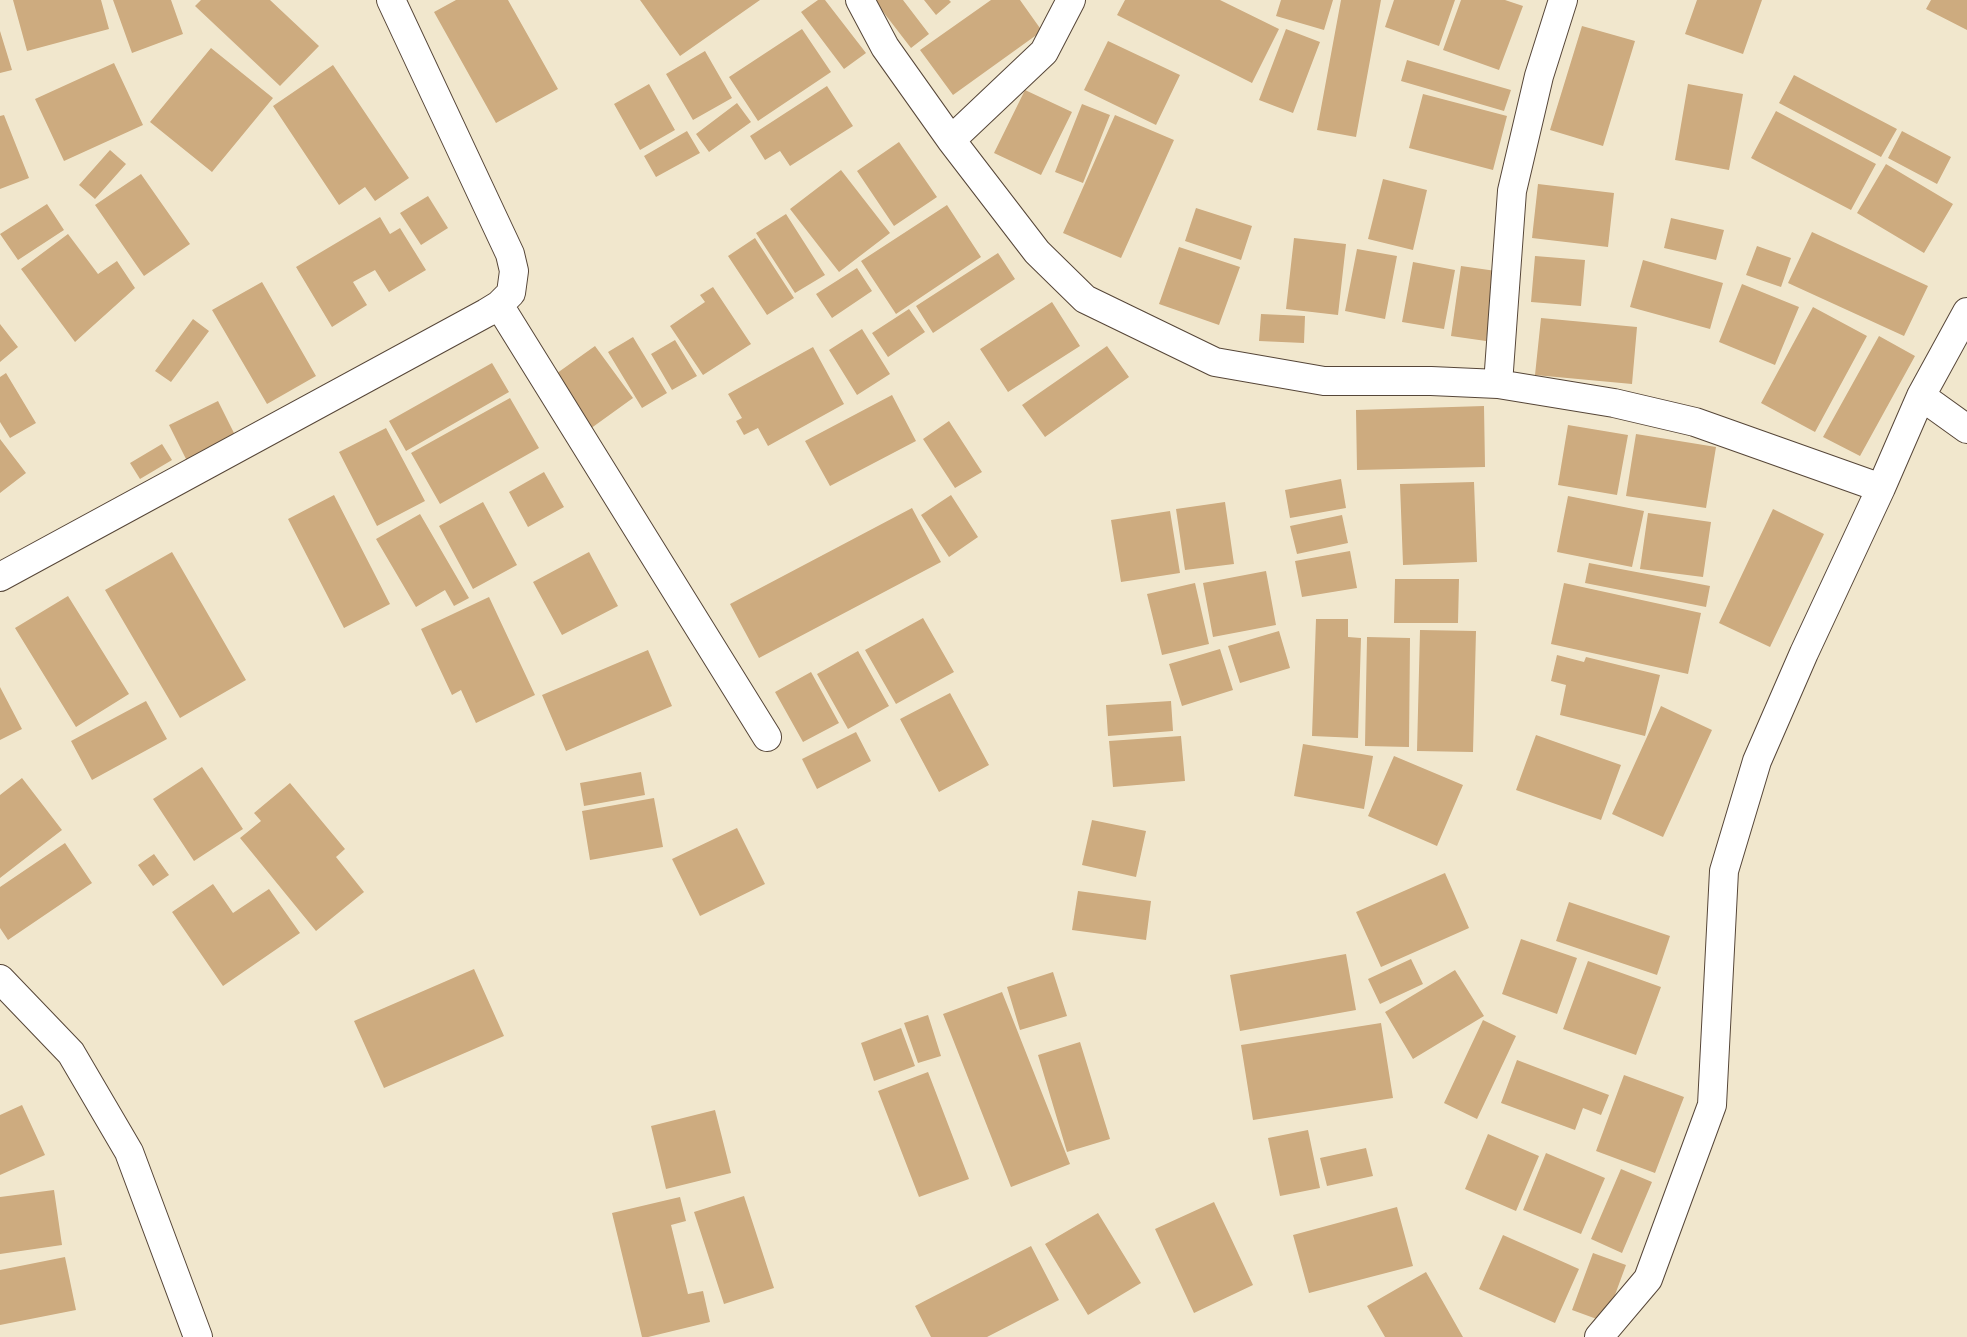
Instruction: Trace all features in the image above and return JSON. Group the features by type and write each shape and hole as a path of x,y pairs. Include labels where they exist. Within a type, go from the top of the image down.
{"street":[{"path":"0,577 499,305 511,293 514,271 510,254 391,0"},
{"path":"860,0 885,47 951,140 1037,252 1085,299 1215,362 1324,381 1431,381 1498,384 1614,403 1695,422 1881,488"},
{"path":"951,140 1044,52 1071,0"},
{"path":"1498,384 1512,191 1539,76 1563,0"},
{"path":"499,305 767,737"},
{"path":"1599,1337 1648,1279 1712,1105 1724,872 1757,762 1804,653 1881,488 1921,396 1967,312"},
{"path":"1921,396 1967,428"},
{"path":"0,979 72,1053 129,1152 198,1337"}],"building":[{"path":"13,0 101,0 109,29 27,51"},
{"path":"113,0 171,0 183,34 132,53"},
{"path":"201,0 270,0 319,46 280,86 195,6"},
{"path":"456,0 508,0 558,89 496,123 434,12"},
{"path":"640,0 760,0 680,56"},
{"path":"818,0 825,0 866,53 844,69 801,12"},
{"path":"874,0 903,0 929,34 911,48"},
{"path":"924,0 949,0 951,2 936,15"},
{"path":"991,0 1020,0 1042,31 953,95 920,50"},
{"path":"1125,0 1220,0 1279,29 1252,83 1117,15"},
{"path":"1281,0 1333,0 1324,30 1276,16"},
{"path":"1341,0 1381,0 1356,137 1317,130"},
{"path":"1394,0 1455,0 1439,46 1385,27"},
{"path":"1461,0 1505,0 1523,6 1499,70 1443,50"},
{"path":"1697,0 1762,0 1743,54 1685,34"},
{"path":"1931,0 1967,0 1967,30 1926,9"},
{"path":"1582,26 1635,41 1603,146 1550,130"},
{"path":"802,29 831,72 758,121 729,77"},
{"path":"1286,29 1320,42 1293,113 1259,100"},
{"path":"0,31 12,70 0,73"},
{"path":"1108,41 1180,75 1156,125 1084,90"},
{"path":"211,48 273,98 212,172 150,122"},
{"path":"705,51 732,98 693,120 666,74"},
{"path":"1407,60 1511,90 1504,111 1401,81"},
{"path":"114,63 143,125 64,161 35,99"},
{"path":"333,65 409,178 375,201 365,187 339,205 273,106"},
{"path":"1794,75 1897,129 1881,157 1779,103"},
{"path":"649,84 675,130 640,150 614,104"},
{"path":"1688,84 1743,94 1729,170 1675,160"},
{"path":"827,86 853,126 790,166 780,151 765,160 750,136"},
{"path":"1025,90 1072,112 1041,175 994,153"},
{"path":"1423,94 1507,116 1493,170 1409,148"},
{"path":"737,103 751,122 709,152 696,134"},
{"path":"1082,104 1110,115 1083,183 1055,172"},
{"path":"1776,111 1876,164 1851,210 1751,158"},
{"path":"4,115 29,178 0,189 0,116"},
{"path":"1115,115 1174,140 1121,258 1063,233"},
{"path":"687,131 700,153 656,177 644,156"},
{"path":"1902,131 1951,157 1937,184 1888,158"},
{"path":"899,142 937,197 894,226 857,171"},
{"path":"110,150 126,164 95,199 79,185"},
{"path":"1886,164 1953,204 1924,253 1857,213"},
{"path":"841,170 890,233 839,272 790,209"},
{"path":"141,174 190,244 144,276 95,205"},
{"path":"1383,179 1427,190 1413,250 1368,239"},
{"path":"1538,184 1614,193 1608,247 1532,238"},
{"path":"428,196 448,228 421,245 400,213"},
{"path":"47,204 64,230 18,260 0,234"},
{"path":"947,205 981,257 896,314 861,261"},
{"path":"1196,208 1252,226 1241,260 1185,241"},
{"path":"786,214 825,275 795,293 756,233"},
{"path":"380,217 390,234 400,228 426,270 389,292 375,270 353,282 367,305 332,327 296,267"},
{"path":"1671,218 1724,230 1716,260 1664,248"},
{"path":"1812,232 1928,286 1904,336 1788,283"},
{"path":"68,234 98,274 117,261 135,288 75,342 21,269"},
{"path":"755,238 794,298 767,315 728,256"},
{"path":"1294,238 1346,244 1338,315 1286,309"},
{"path":"1757,246 1791,258 1781,287 1746,275"},
{"path":"1179,247 1240,267 1219,325 1159,304"},
{"path":"1357,249 1397,256 1385,319 1345,311"},
{"path":"998,253 1015,279 933,333 916,306"},
{"path":"1535,256 1585,260 1581,306 1531,302"},
{"path":"1643,260 1723,283 1710,329 1630,307"},
{"path":"1413,262 1455,270 1444,329 1402,322"},
{"path":"1461,266 1496,271 1486,341 1451,336"},
{"path":"857,268 872,291 832,318 816,294"},
{"path":"262,282 316,376 267,404 212,310"},
{"path":"1742,284 1799,307 1775,365 1719,342"},
{"path":"713,287 751,344 703,375 670,326 705,302 700,295"},
{"path":"1052,302 1080,346 1008,392 980,349"},
{"path":"1813,307 1867,336 1815,432 1761,403"},
{"path":"909,309 925,332 888,357 872,333"},
{"path":"1261,314 1305,316 1304,343 1259,341"},
{"path":"1541,318 1637,327 1632,384 1535,375"},
{"path":"193,319 209,331 171,382 155,371"},
{"path":"0,324 18,347 0,362"},
{"path":"862,329 890,374 857,395 829,350"},
{"path":"1879,336 1915,356 1860,456 1823,437"},
{"path":"633,337 667,393 642,408 608,352"},
{"path":"675,340 697,376 672,390 651,354"},
{"path":"595,346 633,398 590,429 553,376"},
{"path":"1107,346 1129,377 1045,437 1022,405"},
{"path":"813,347 844,404 768,446 758,428 744,435 736,421 742,418 728,394"},
{"path":"492,363 509,392 406,451 389,421"},
{"path":"6,373 36,423 10,438 0,422 0,377"},
{"path":"892,395 916,441 830,486 805,441"},
{"path":"510,398 539,448 440,504 411,453"},
{"path":"218,401 236,437 187,461 169,425"},
{"path":"1484,406 1485,467 1357,470 1356,410"},
{"path":"949,421 982,472 955,488 923,439"},
{"path":"1568,425 1628,435 1617,495 1558,485"},
{"path":"386,428 425,501 377,526 339,452"},
{"path":"1636,434 1716,447 1706,508 1626,496"},
{"path":"0,439 26,473 0,493"},
{"path":"162,444 172,460 140,479 130,463"},
{"path":"544,472 564,507 528,527 509,492"},
{"path":"1341,479 1346,508 1290,518 1285,490"},
{"path":"1474,482 1477,562 1403,565 1400,484"},
{"path":"334,495 390,604 344,628 288,519"},
{"path":"951,495 978,537 949,557 921,515"},
{"path":"1568,496 1644,511 1632,567 1557,552"},
{"path":"483,502 517,565 473,589 439,526"},
{"path":"1225,502 1234,564 1185,570 1176,509"},
{"path":"912,508 941,562 759,658 730,604"},
{"path":"1773,509 1824,534 1770,647 1719,623"},
{"path":"1170,511 1180,573 1121,582 1111,520"},
{"path":"1648,513 1711,522 1703,577 1640,569"},
{"path":"420,514 469,598 454,606 445,590 416,607 376,539"},
{"path":"1342,515 1348,543 1297,554 1290,526"},
{"path":"1350,551 1357,588 1302,597 1295,561"},
{"path":"172,552 246,680 180,718 105,590"},
{"path":"589,552 618,606 562,635 533,582"},
{"path":"1589,563 1710,586 1706,607 1585,583"},
{"path":"1266,571 1276,625 1213,637 1203,583"},
{"path":"1395,579 1459,579 1458,623 1394,623"},
{"path":"1195,583 1209,644 1162,655 1147,594"},
{"path":"1564,583 1701,613 1688,674 1551,644"},
{"path":"68,596 129,694 76,727 15,628"},
{"path":"489,597 535,695 476,723 461,690 452,695 421,629"},
{"path":"923,618 954,672 896,704 865,650"},
{"path":"1316,619 1348,619 1348,637 1361,638 1358,738 1312,736"},
{"path":"1420,630 1476,631 1473,752 1417,751"},
{"path":"1279,631 1290,668 1240,683 1228,646"},
{"path":"1367,637 1410,638 1409,747 1365,746"},
{"path":"1220,649 1233,690 1182,706 1169,664"},
{"path":"648,650 672,706 566,751 542,695"},
{"path":"858,651 889,706 848,729 817,674"},
{"path":"1557,655 1584,662 1586,657 1660,675 1645,736 1560,715 1566,685 1551,681"},
{"path":"811,672 839,723 803,742 775,692"},
{"path":"0,687 22,729 0,740"},
{"path":"950,693 989,765 939,792 900,719"},
{"path":"146,701 167,739 92,780 71,741"},
{"path":"1171,701 1173,731 1108,736 1106,705"},
{"path":"1661,706 1712,730 1663,837 1612,814"},
{"path":"856,732 871,761 817,789 802,759"},
{"path":"1536,735 1621,765 1601,820 1516,790"},
{"path":"1181,736 1185,781 1113,787 1109,741"},
{"path":"1303,744 1373,756 1364,809 1294,796"},
{"path":"1394,756 1463,785 1437,846 1368,816"},
{"path":"202,767 243,829 194,861 153,799"},
{"path":"641,772 645,795 584,806 580,783"},
{"path":"22,778 62,830 0,878 0,795"},
{"path":"290,783 345,849 336,857 364,892 316,931 240,838 261,821 254,813"},
{"path":"654,798 663,847 590,860 582,811"},
{"path":"1092,820 1146,831 1136,877 1082,865"},
{"path":"737,828 765,884 700,916 672,859"},
{"path":"65,843 92,883 8,940 0,928 0,887"},
{"path":"154,854 169,875 153,886 138,865"},
{"path":"1445,873 1469,928 1381,967 1356,912"},
{"path":"213,884 233,913 269,889 300,933 223,986 172,912"},
{"path":"1078,891 1151,901 1146,940 1072,930"},
{"path":"1569,902 1670,936 1657,975 1556,941"},
{"path":"1521,939 1577,958 1557,1014 1502,994"},
{"path":"1346,954 1356,1010 1240,1031 1230,975"},
{"path":"1411,959 1423,984 1380,1004 1368,979"},
{"path":"1588,961 1661,987 1636,1055 1563,1029"},
{"path":"474,969 504,1036 384,1088 354,1021"},
{"path":"1455,970 1484,1016 1413,1059 1385,1012"},
{"path":"1053,972 1067,1016 1020,1030 1007,987"},
{"path":"1002,992 1070,1164 1011,1187 943,1014"},
{"path":"928,1015 941,1056 918,1063 904,1023"},
{"path":"1483,1020 1516,1036 1477,1119 1444,1103"},
{"path":"1381,1023 1393,1098 1253,1120 1241,1045"},
{"path":"901,1028 915,1066 874,1081 861,1043"},
{"path":"1080,1042 1110,1139 1067,1152 1038,1055"},
{"path":"1517,1060 1609,1095 1601,1115 1583,1108 1575,1130 1501,1103"},
{"path":"928,1072 969,1179 919,1197 878,1091"},
{"path":"1624,1075 1684,1097 1655,1173 1596,1151"},
{"path":"22,1105 45,1155 0,1175 0,1115"},
{"path":"715,1110 731,1173 666,1189 651,1126"},
{"path":"1308,1130 1320,1188 1280,1196 1268,1138"},
{"path":"1488,1134 1539,1156 1516,1211 1465,1189"},
{"path":"1366,1148 1373,1176 1327,1186 1320,1158"},
{"path":"1546,1153 1605,1178 1581,1234 1523,1210"},
{"path":"1621,1169 1652,1182 1622,1253 1591,1239"},
{"path":"54,1190 62,1245 0,1254 0,1197"},
{"path":"744,1196 774,1288 724,1304 694,1212"},
{"path":"680,1197 686,1221 671,1225 688,1294 703,1291 710,1322 642,1337 612,1213"},
{"path":"1214,1202 1253,1285 1194,1313 1155,1229"},
{"path":"1397,1207 1413,1266 1309,1293 1293,1235"},
{"path":"1098,1213 1141,1283 1088,1315 1045,1244"},
{"path":"1503,1235 1579,1269 1555,1323 1479,1289"},
{"path":"1031,1246 1059,1300 987,1337 931,1337 915,1306"},
{"path":"1593,1253 1626,1265 1605,1322 1572,1310"},
{"path":"65,1257 76,1310 0,1325 0,1270"},
{"path":"1426,1272 1463,1337 1385,1337 1367,1306"}]}
